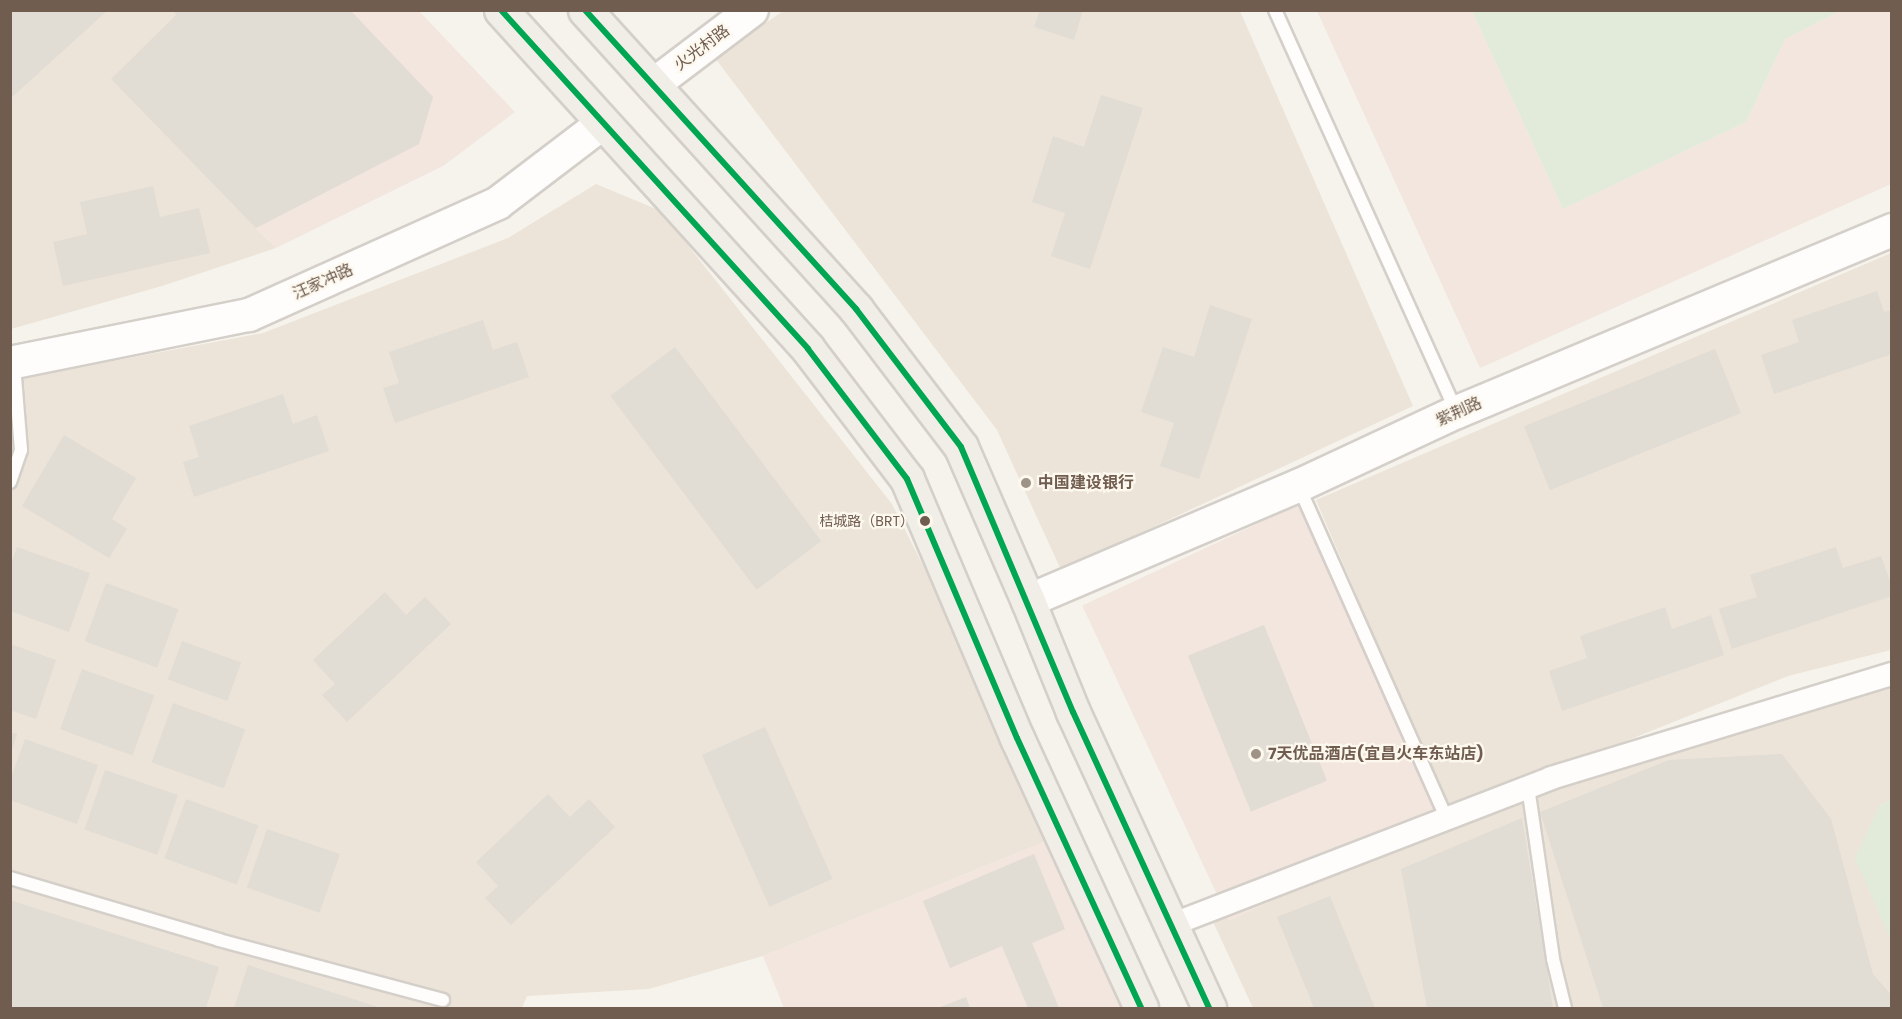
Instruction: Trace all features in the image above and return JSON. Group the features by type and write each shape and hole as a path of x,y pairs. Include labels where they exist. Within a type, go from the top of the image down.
{"main road":[{"path":"501,10 808,350 907,479 1017,738 1141,1008"},
{"path":"585,10 856,309 961,447 1073,712 1209,1008"}],"street":[{"name":"火光村路","path":"653,85 752,10"},
{"name":"汪家冲路","path":"12,363 249,315 498,203 603,123"},
{"name":"紫荆路","path":"1028,601 1298,486 1457,412 1892,230"},
{"path":"1171,925 1528,787 1810,697 1892,674"}],"lane":[{"path":"1275,10 1457,412"},
{"path":"10,482 21,450 12,363"},
{"path":"1298,486 1447,819"},
{"path":"1528,787 1553,959 1565,1008"},
{"path":"10,878 219,939 443,1000"}],"shaded area":[{"path":"11,11 172,11 176,15 256,228 276,248 162,286 11,329"},
{"path":"172,11 419,11 515,112 443,166 276,248 111,79 176,15"},
{"path":"783,11 1240,11 1413,406 1061,570 997,430 715,58"},
{"path":"1317,11 1472,11 1563,209 1746,122 1785,39 1840,11 1891,11 1891,184 1480,368"},
{"path":"596,184 661,211 892,504 944,607 1049,840 763,956 649,989 527,996 522,1008 11,1008 11,380 263,333 508,238"},
{"path":"1891,253 1891,650 1788,676 1449,812 1316,500"},
{"path":"1298,505 1445,820 1229,921 1082,606"},
{"path":"1891,674 1891,800 1880,805 1891,940 1891,1008 1253,1008 1208,911 1447,819"},
{"path":"1049,840 1125,1008 784,1008 763,956"}],"green space":[{"path":"1472,11 1840,11 1785,39 1746,122 1563,209"},
{"path":"1891,800 1891,940 1855,858 1880,805"}],"building":[{"path":"10,10 108,10 10,99"},
{"path":"172,10 350,10 433,97 419,144 256,228 111,79 176,15"},
{"path":"1040,10 1083,10 1074,40 1034,27"},
{"path":"1101,95 1143,108 1090,269 1051,256 1065,213 1032,202 1053,136 1084,147"},
{"path":"153,186 160,217 199,208 210,253 63,286 53,242 87,234 80,202"},
{"path":"1877,291 1884,312 1892,310 1892,354 1774,394 1761,355 1799,342 1792,320"},
{"path":"1210,305 1252,319 1199,479 1160,466 1174,423 1141,412 1163,347 1194,357"},
{"path":"483,320 493,350 517,342 529,377 395,423 383,388 399,383 389,352"},
{"path":"675,347 821,541 757,590 610,396"},
{"path":"1715,349 1741,413 1550,490 1524,426"},
{"path":"283,394 293,424 317,415 329,451 194,497 183,462 199,457 189,426"},
{"path":"64,435 136,478 112,519 127,529 109,558 22,506"},
{"path":"17,547 90,573 69,632 10,611 10,566"},
{"path":"1836,547 1843,568 1881,556 1892,587 1892,596 1732,649 1719,609 1757,597 1750,575"},
{"path":"106,583 178,609 157,668 85,641"},
{"path":"385,592 406,615 425,597 451,624 347,722 322,695 335,684 313,660"},
{"path":"1665,607 1672,629 1711,615 1724,655 1562,711 1549,671 1587,658 1580,636"},
{"path":"1264,625 1327,781 1251,811 1188,656"},
{"path":"182,641 241,663 227,701 168,680"},
{"path":"10,644 56,660 36,719 10,710"},
{"path":"82,669 154,695 132,755 60,729"},
{"path":"173,703 245,729 224,789 151,762"},
{"path":"765,727 833,879 769,907 702,755"},
{"path":"10,732 17,734 11,753 10,753"},
{"path":"25,739 98,765 77,824 10,800 10,780"},
{"path":"1782,754 1831,819 1873,974 1892,996 1892,1008 1603,1008 1540,812 1669,760"},
{"path":"105,770 178,795 157,855 84,830"},
{"path":"548,794 570,817 589,799 615,827 511,925 485,898 498,886 476,862"},
{"path":"186,799 258,825 237,885 164,858"},
{"path":"1522,818 1553,1008 1427,1008 1401,869"},
{"path":"267,829 340,854 320,913 247,888"},
{"path":"1034,854 1065,929 1032,943 1059,1008 1028,1008 1002,946 950,968 923,901"},
{"path":"1330,896 1375,1008 1314,1008 1277,917"},
{"path":"10,900 219,967 206,1008 10,1008"},
{"path":"248,965 381,1008 234,1008"},
{"path":"966,997 970,1008 938,1008"}],"transit line":[{"path":"501,10 808,349 907,479 1017,738 1141,1008"},
{"path":"585,10 856,309 961,447 1073,712 1209,1008"}],"place":[{"name":"中国建设银行","path":"1026,483"},
{"name":"桔城路（BRT）","path":"925,521"},
{"name":"7天优品酒店(宜昌火车东站店)","path":"1256,754"}]}
